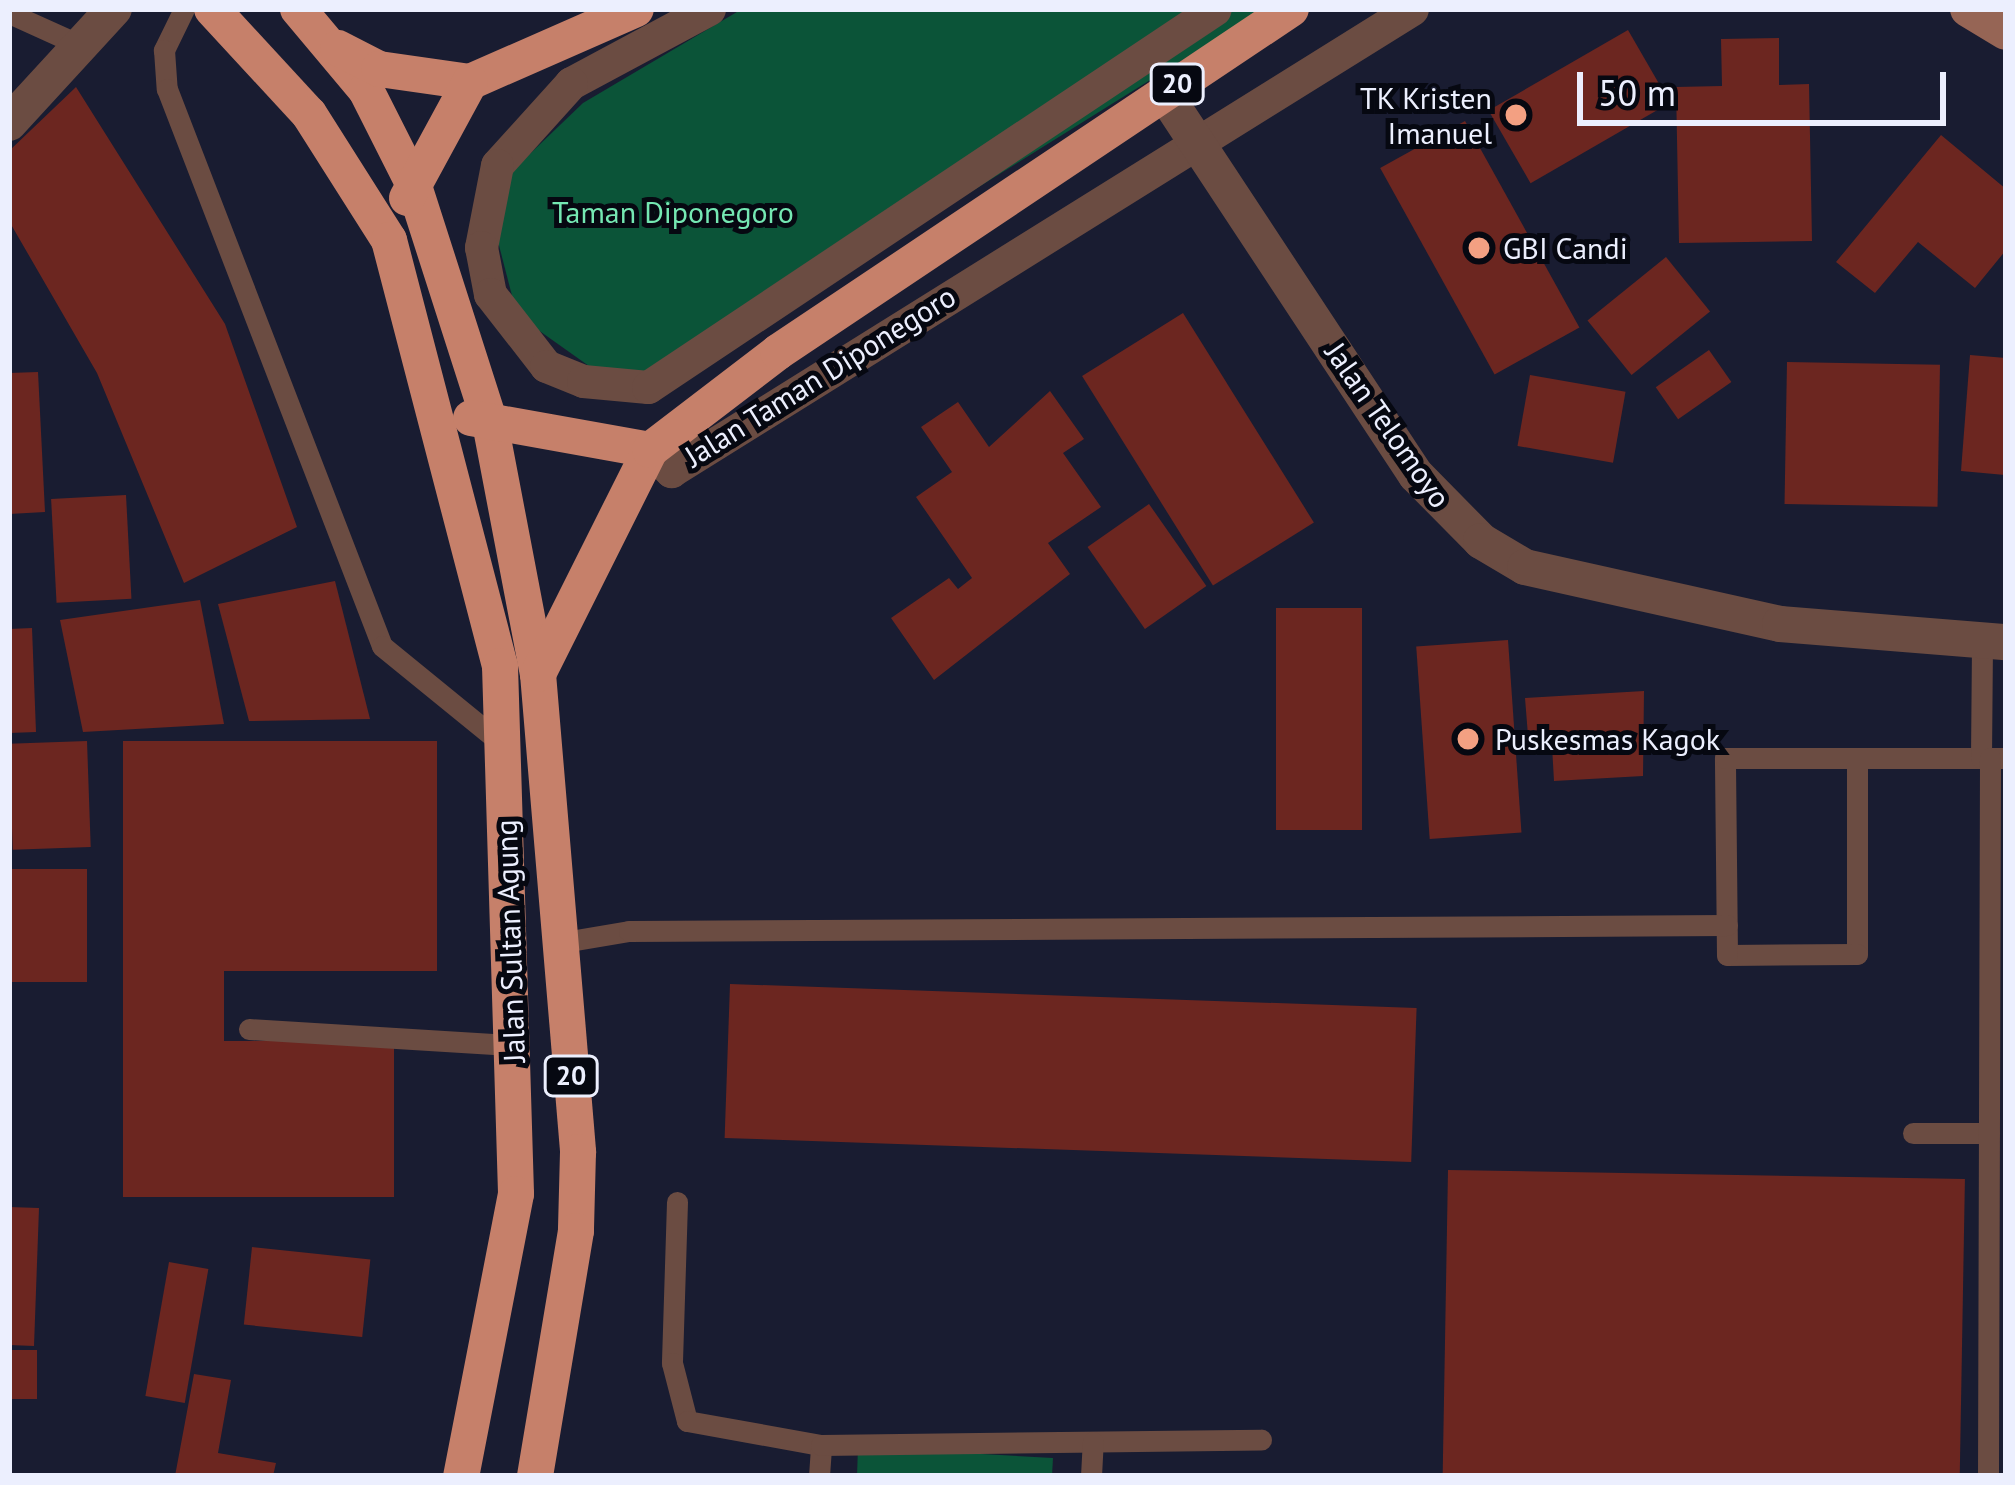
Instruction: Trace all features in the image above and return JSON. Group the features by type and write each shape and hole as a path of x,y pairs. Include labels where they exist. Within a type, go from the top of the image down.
{"highway":[{"name":"20","path":"212,9 309,114 389,240 439,408"},
{"name":"Jalan Sultan Agung","path":"298,9 365,90 413,183 490,423 538,674 576,1231 535,1476"},
{"path":"389,240 413,183 470,82 636,9"},
{"name":"Jalan Taman Diponegoro","path":"650,450 1291,9"},
{"name":"Jalan Sultan Agung","path":"324,40 380,69 470,82"},
{"name":"Jalan Sultan Agung","path":"439,408 500,666 514,1045 513,1223 460,1476"},
{"path":"439,408 490,423 650,450"},
{"name":"20","path":"538,674 650,450"}],"main road":[{"path":"1968,9 2006,32"}],"street":[{"path":"9,123 114,9"},
{"path":"709,9 571,83 497,165 482,229 490,294 546,366 583,381 648,387 1215,9"},
{"name":"Jalan Taman Diponegoro","path":"650,450 671,471 1412,9"},
{"name":"Jalan Telomoyo","path":"1164,93 1416,475 1481,541 1525,567 1757,620 1994,642"}],"lane":[{"path":"184,9 164,50 167,89 382,646 502,744"},
{"path":"9,13 80,45"},
{"path":"1988,1476 1994,642"},
{"path":"1857,758 1857,953 1726,955 1725,758 1857,758 1992,758"},
{"path":"558,943 629,931 1727,926"},
{"path":"249,1029 514,1045"},
{"path":"1913,1132 1989,1133"},
{"path":"677,1202 672,1364 687,1421 821,1444 1261,1440"},
{"path":"1091,1476 1093,1442"},
{"path":"819,1476 821,1444"}],"green space":[{"name":"Taman Diponegoro","path":"742,9 1264,9 740,336 650,376 596,371 517,315 494,226 512,171 583,103"},
{"path":"858,1447 1053,1458 1052,1476 857,1476"}],"building":[{"path":"1628,30 1670,103 1531,183 1489,110"},
{"path":"1779,38 1779,85 1809,84 1812,241 1679,243 1676,87 1722,86 1721,39"},
{"path":"76,87 225,324 297,527 184,583 97,373 9,221 9,151"},
{"name":"GBI Candi","path":"1465,121 1579,327 1495,374 1380,168"},
{"path":"1941,135 2006,189 2006,250 1975,288 1918,242 1875,293 1836,262"},
{"path":"1666,257 1710,311 1632,375 1588,321"},
{"path":"1183,313 1314,522 1213,586 1082,376"},
{"path":"1709,350 1731,382 1678,419 1656,387"},
{"path":"1970,355 2006,358 2005,475 1961,471"},
{"path":"1787,362 1940,365 1937,507 1785,504"},
{"path":"38,372 45,512 9,514 9,373"},
{"path":"1530,375 1626,392 1613,463 1517,446"},
{"path":"1050,391 1084,439 1063,453 1101,507 1048,543 1070,574 934,680 891,618 949,578 958,589 972,578 916,497 952,472 921,427 958,402 989,447"},
{"path":"126,495 131,599 57,603 51,499"},
{"path":"1149,504 1206,586 1145,629 1088,547"},
{"path":"335,581 370,719 249,721 218,604"},
{"path":"200,600 224,724 83,732 60,620"},
{"path":"1276,608 1362,608 1362,830 1276,830"},
{"path":"32,628 36,732 9,733 9,629"},
{"name":"Puskesmas Kagok","path":"1508,640 1521,833 1430,839 1416,646"},
{"path":"1644,691 1643,776 1554,781 1552,746 1529,748 1525,698"},
{"path":"87,741 91,847 13,850 9,744"},
{"path":"123,741 437,741 437,971 224,971 224,1041 394,1041 394,1197 123,1197"},
{"path":"9,869 87,869 87,982 9,982"},
{"path":"730,984 1417,1008 1411,1162 725,1138"},
{"path":"1448,1170 1965,1179 1960,1476 1443,1476"},
{"path":"9,1207 39,1208 34,1346 9,1345"},
{"path":"252,1247 370,1259 362,1337 244,1325"},
{"path":"169,1262 208,1269 185,1403 145,1396"},
{"path":"9,1350 37,1350 37,1399 9,1399"},
{"path":"194,1374 231,1380 218,1453 276,1463 273,1476 175,1476"}],"place":[{"name":"TK Kristen Imanuel","path":"1516,115"},
{"name":"GBI Candi","path":"1479,248"},
{"name":"Puskesmas Kagok","path":"1468,739"}]}
